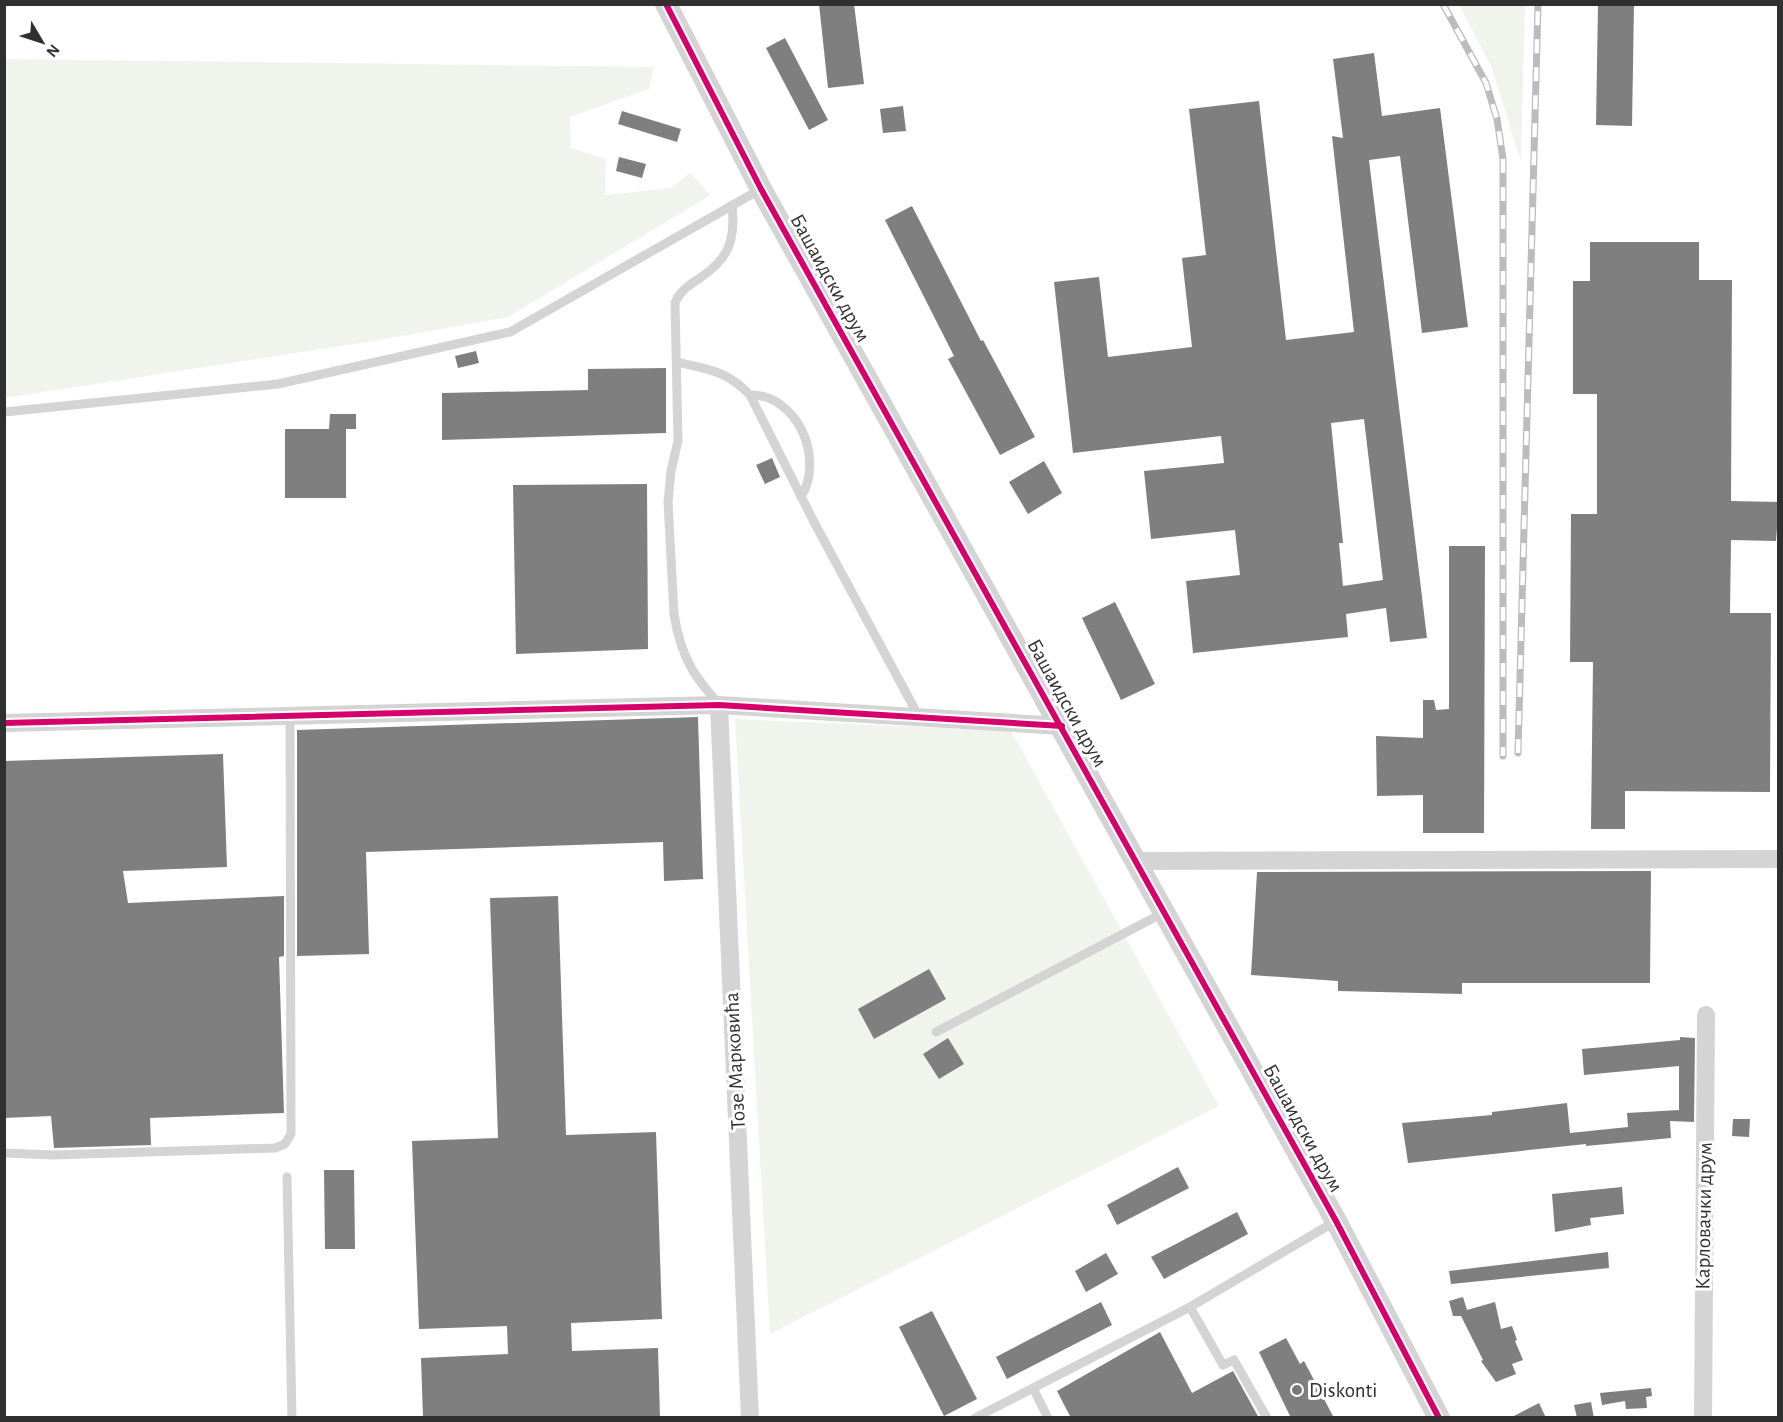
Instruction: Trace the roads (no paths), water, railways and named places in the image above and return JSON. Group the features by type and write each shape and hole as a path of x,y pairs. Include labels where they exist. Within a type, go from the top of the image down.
{"street":[{"name":"Башаидски друм","path":"666,4 761,189 1336,1221 1439,1418"},
{"path":"4,723 719,705 1062,726"},
{"name":"Тозе Марковића","path":"719,705 750,1418"},
{"path":"1134,861 1779,859"},
{"name":"Карловачки друм","path":"1703,1418 1706,1015"}],"lane":[{"path":"4,412 278,384 510,332 761,189"},
{"path":"719,705 690,665 681,644 674,614 668,502 671,471 678,441 675,303 681,291 715,268 728,252 733,224 732,206"},
{"path":"677,362 726,375 750,395 801,497 919,717"},
{"path":"750,395 772,399 792,415 804,434 809,455 808,476 801,497"},
{"path":"4,1154 53,1155 275,1148 289,1139 291,1134 290,716"},
{"path":"936,1032 1163,913"},
{"path":"287,1176 292,1418"},
{"path":"975,1418 1190,1306 1336,1221"},
{"path":"1190,1306 1223,1365 1234,1360 1267,1418"},
{"path":"1033,1388 1048,1418"}],"railway":[{"path":"1443,4 1486,83 1497,119 1503,159 1503,756"},
{"path":"1518,753 1538,4"}],"place":[{"name":"Diskonti","path":"1297,1390"}]}
